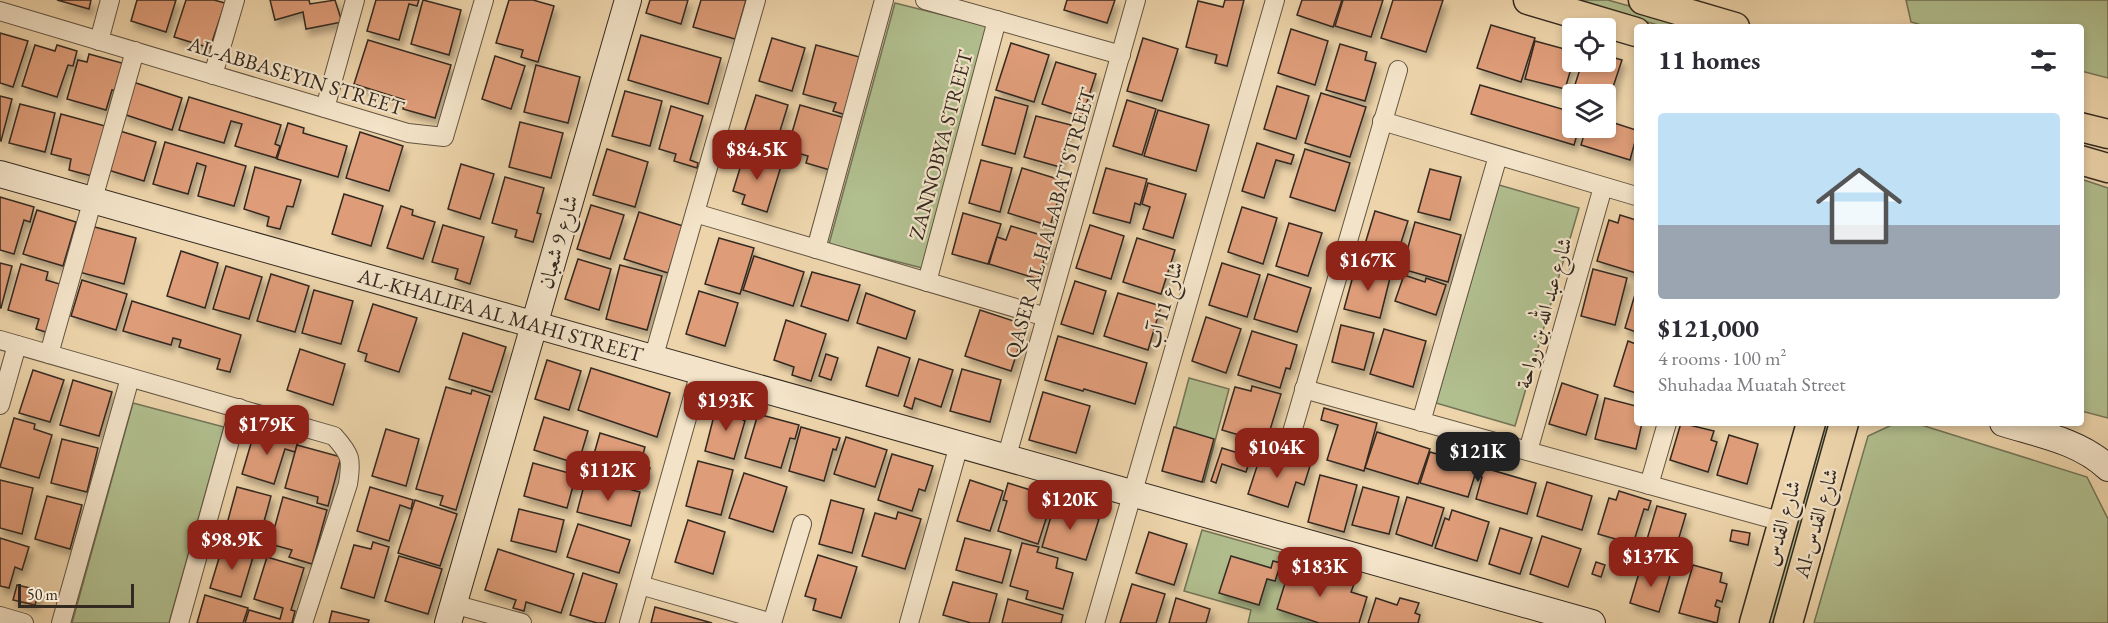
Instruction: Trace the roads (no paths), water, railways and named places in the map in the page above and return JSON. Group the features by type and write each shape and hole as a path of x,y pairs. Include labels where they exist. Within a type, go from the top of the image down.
{"main road":[{"path":"1528,0 1634,31"},
{"path":"1646,0 1726,24"},
{"path":"2084,128 2108,134"},
{"path":"2084,161 2108,168"},
{"name":"شارع القدس","path":"1754,623 1810,426"},
{"name":"Al-شارع القدس","path":"1788,623 1843,426"}],"street":[{"path":"99,40 110,0"},
{"path":"213,75 235,0"},
{"path":"325,108 355,0"},
{"name":"AL-ABBASEYIN STREET","path":"0,11 408,133 444,137 484,0"},
{"name":"شارع 9 شعبان","path":"451,613 628,0"},
{"path":"653,359 756,0"},
{"path":"816,249 884,0"},
{"path":"925,0 1121,55"},
{"name":"QASER AL HALABAT STREET","path":"1006,459 1136,0"},
{"name":"شارع 11 آب","path":"1095,623 1275,0"},
{"name":"ZANNOBYA STREET","path":"927,282 997,20"},
{"path":"49,354 135,51"},
{"path":"1290,439 1398,70"},
{"path":"1382,121 1634,195"},
{"path":"1421,422 1498,156"},
{"name":"AL-KHALIFA AL MAHI STREET","path":"0,174 1592,623"},
{"name":"شارع عبد الله بن رواحة","path":"1528,451 1603,187"},
{"path":"695,213 1046,317"},
{"path":"0,405 8,343 334,436 348,452 351,467 348,484 303,623"},
{"path":"629,623 700,372"},
{"path":"61,623 130,378"},
{"path":"1304,389 1783,522"},
{"path":"179,623 238,408"},
{"path":"1649,485 1666,426"},
{"path":"2012,426 2062,441 2088,452 2108,468"},
{"path":"909,623 959,445"},
{"path":"640,585 772,623 802,524"},
{"path":"451,613 522,623"},
{"path":"0,616 24,623"}]}
